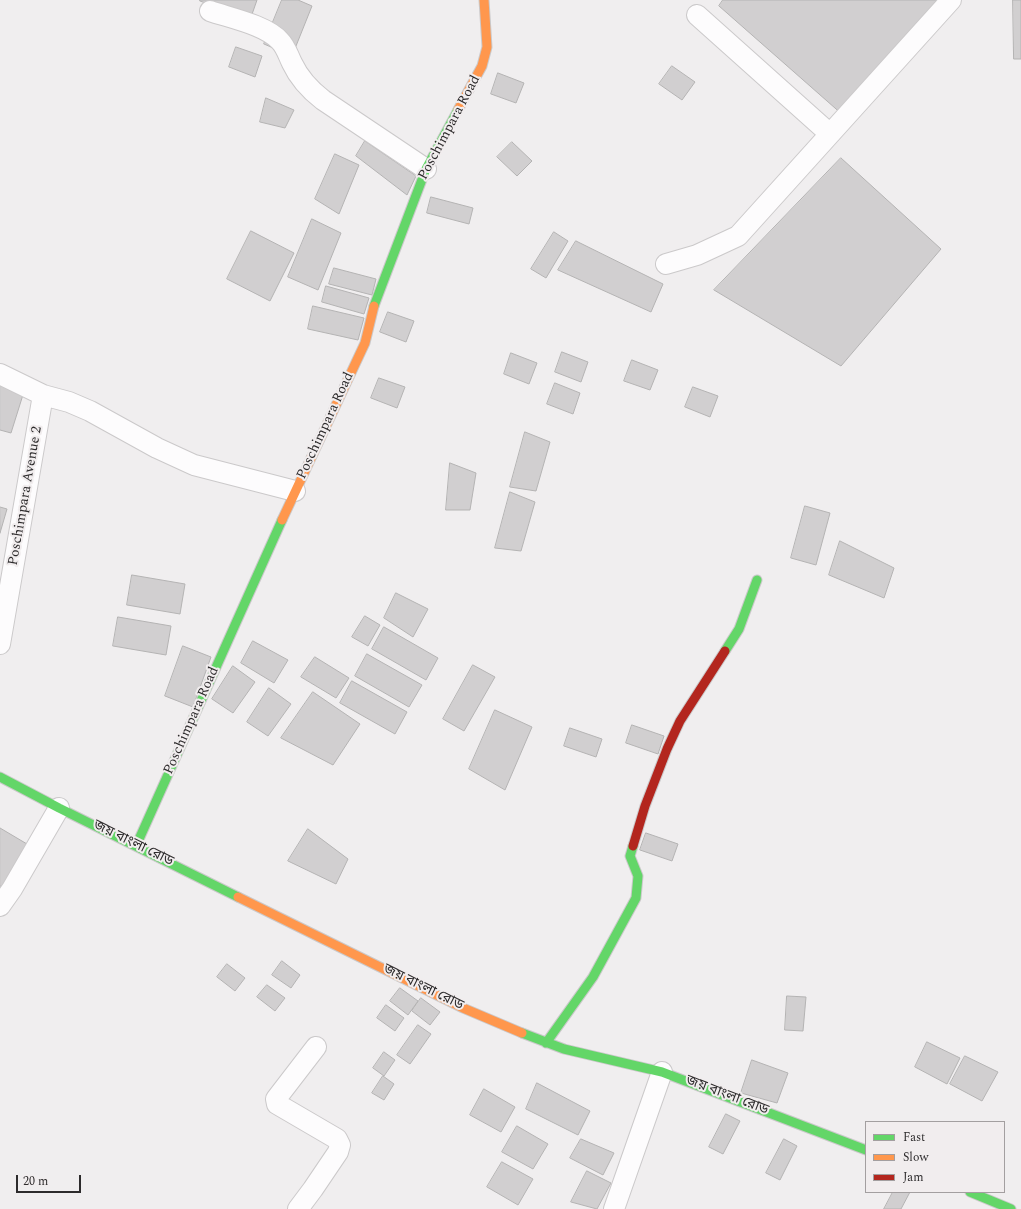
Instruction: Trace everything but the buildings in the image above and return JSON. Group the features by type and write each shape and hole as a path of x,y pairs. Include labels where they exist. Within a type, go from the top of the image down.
{"street":[{"name":"Poschimpara Road","path":"136,846 295,491 365,343 375,304 426,169 482,66 487,47 484,0"},
{"path":"666,264 697,255 738,236 951,0"},
{"path":"210,11 270,32 287,51 299,77 310,90 426,169"},
{"path":"697,14 830,134"},
{"path":"0,374 43,395 69,402 157,448 194,465 295,491"},
{"name":"Poschimpara Avenue 2","path":"0,644 43,395"},
{"path":"546,1043 593,977 636,898 638,876 630,856 645,806 667,749 680,721 739,628 757,580"},
{"name":"জয় বাংলা রোড","path":"0,777 59,808 463,1008 546,1043 564,1049 662,1072 682,1079 865,1150"},
{"path":"0,906 12,889 59,808"},
{"path":"298,1209 313,1190 338,1152 340,1145 337,1140 276,1102 276,1099 316,1046"},
{"path":"614,1209 662,1072"},
{"path":"972,1193 1011,1209"}],"traffic: fast":[{"path":"374,306 426,169 458,110"},
{"path":"136,846 282,520"},
{"path":"725,651 739,629 757,580"},
{"path":"0,777 238,897"},
{"path":"546,1043 593,977 636,898 638,876 630,856 633,846"},
{"path":"522,1033 564,1049 662,1072 865,1150"},
{"path":"972,1193 1011,1209"}],"traffic: slow":[{"path":"458,110 482,66 487,47 484,0"},
{"path":"282,520 365,343 374,306"},
{"path":"238,897 463,1008 522,1033"}],"traffic: jam":[{"path":"633,846 645,806 667,749 680,721 725,651"}]}
